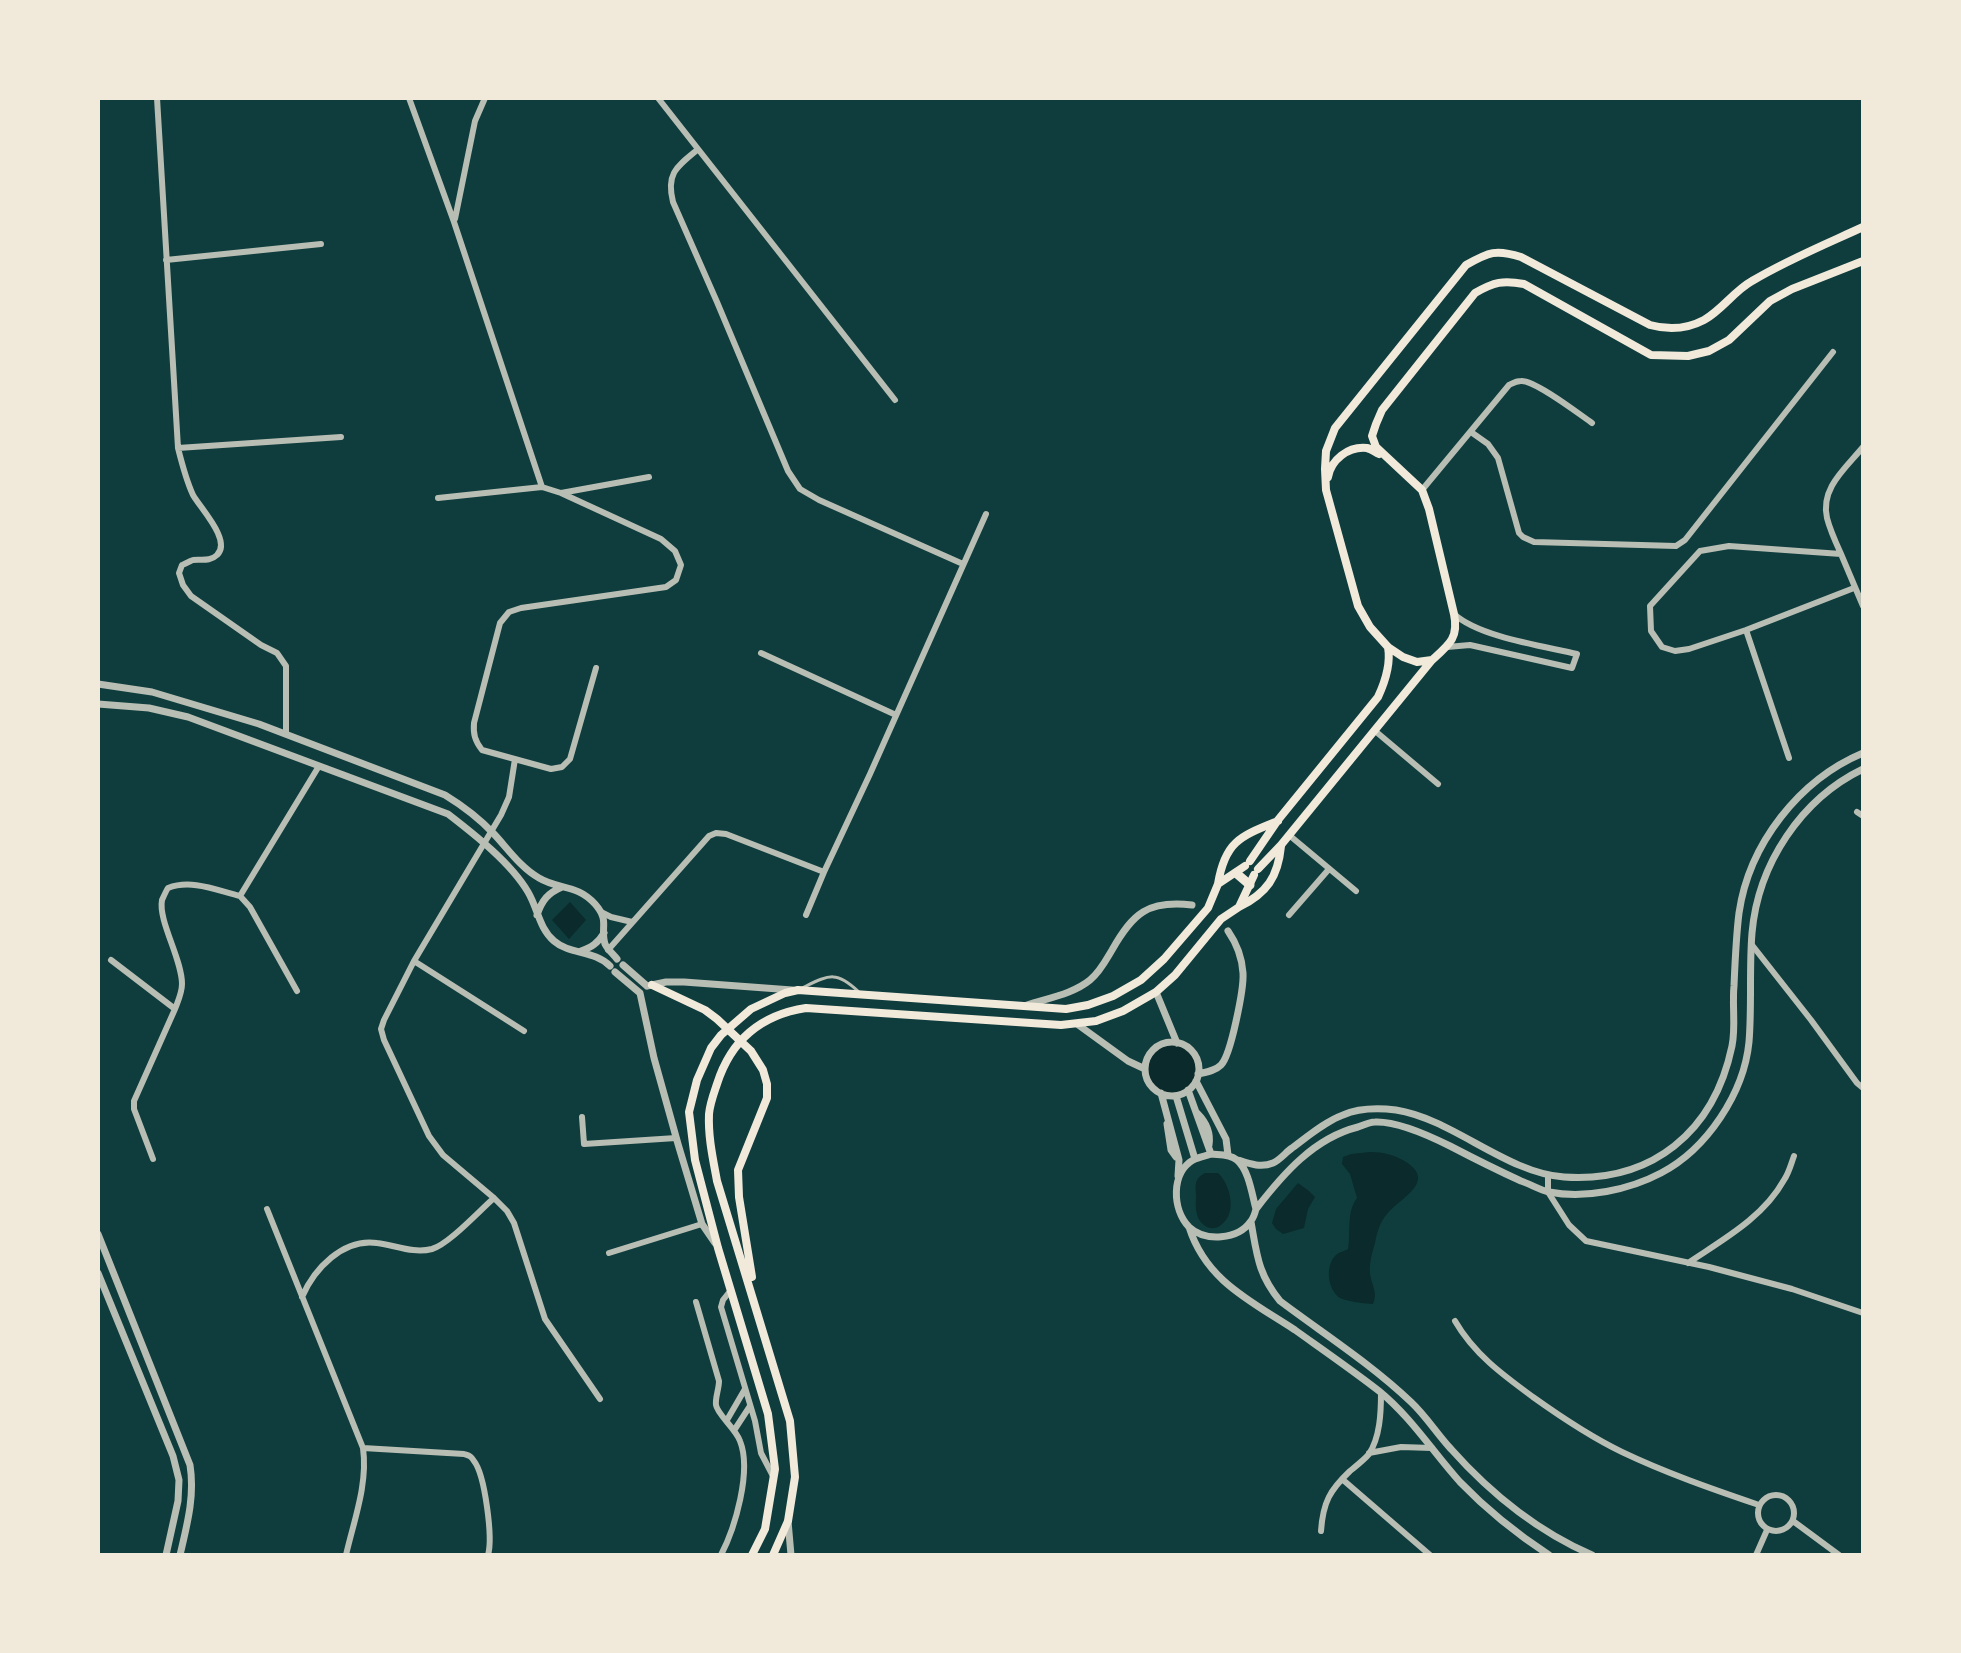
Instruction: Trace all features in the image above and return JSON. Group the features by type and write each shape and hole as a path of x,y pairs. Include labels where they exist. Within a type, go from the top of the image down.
{"main road":[{"path":"1432,660 1417,662 1388,647 1370,627 1358,606 1326,490 1326,451 1335,428 1466,265 1485,254 1502,251 1521,257 1650,325 1677,328 1704,320 1749,282 1863,227"},
{"path":"1239,907 1256,876 1432,660 1447,647 1456,630 1422,490 1384,456 1372,436 1382,410 1475,293 1492,283 1508,281 1524,284 1651,355 1688,356 1709,351 1729,340 1770,301 1792,289 1863,261"},
{"path":"1326,490 1330,469 1338,457 1351,450 1367,448 1384,456"},
{"path":"1218,884 1243,864 1378,697 1387,675 1388,647"},
{"path":"752,1555 765,1529 775,1469 768,1414 695,1160 689,1112 697,1080 711,1048 742,1015 785,993 798,990 1066,1009 1113,996 1141,980 1164,959 1208,908 1228,850 1252,831 1278,820"},
{"path":"773,1555 788,1521 795,1477 790,1421 717,1181 709,1129 709,1109 720,1073 732,1049 759,1024 789,1011 806,1008 1046,1024 1096,1021 1123,1011 1156,992 1175,975 1221,919 1254,900 1270,882 1279,864 1281,845"},
{"path":"1243,864 1256,876"},
{"path":"1208,908 1221,919"},
{"path":"650,985 705,1010 717,1019 751,1051 763,1070 767,1098 738,1170 737,1181 757,1310"}],"street":[{"path":"157,98 178,448 184,474 194,497 220,537 221,547 217,556 205,561 193,560 182,565 179,573 191,596 282,658 286,666 286,733"},
{"path":"409,98 454,222 542,487"},
{"path":"454,222 475,121 485,98"},
{"path":"658,98 895,400"},
{"path":"697,150 680,164 672,177 673,202 788,471 800,489 819,500 963,564"},
{"path":"166,260 321,244"},
{"path":"1471,432 1488,444 1498,458 1516,526 1523,537 1534,542 1676,546 1685,540 1833,352"},
{"path":"1422,490 1509,385 1524,380 1592,423"},
{"path":"178,448 341,437"},
{"path":"1863,447 1828,490 1826,503 1827,519 1863,606"},
{"path":"561,493 649,477"},
{"path":"438,498 542,487 661,539 675,551 681,565 676,580 666,587 509,612 500,623 473,733 482,750 551,769 562,767 570,759 596,668"},
{"path":"806,915 986,514"},
{"path":"1841,554 1729,546 1700,551 1650,606 1651,631 1662,647 1675,651 1689,649 1854,588"},
{"path":"1447,647 1470,645 1572,668 1577,654 1478,630 1454,614"},
{"path":"1746,630 1789,758"},
{"path":"761,653 896,715"},
{"path":"98,684 162,694 259,724 445,795 491,831 529,872 541,880 580,891 592,900 605,923 605,943 627,981 640,993 654,1058 702,1224 718,1248"},
{"path":"98,704 149,708 188,717 448,814 484,842 523,886 543,928 553,941 566,948 615,962 650,985"},
{"path":"254,741 259,724"},
{"path":"1374,730 1438,784"},
{"path":"1178,1179 1194,1156 1210,1150 1258,1166 1274,1162 1343,1114 1375,1108 1400,1111 1429,1120 1501,1157 1548,1176 1595,1177 1621,1173 1667,1152 1693,1131 1724,1076 1733,1043 1739,912 1749,874 1765,841 1806,789 1863,753"},
{"path":"338,773 343,755"},
{"path":"515,759 509,797 501,815 414,961 381,1029 429,1136 443,1155 507,1211 514,1223 545,1319 600,1399"},
{"path":"240,896 319,766"},
{"path":"1189,1227 1201,1235 1228,1236 1240,1231 1251,1222 1256,1209 1281,1178 1310,1150 1346,1130 1375,1122 1431,1137 1548,1192 1602,1192 1631,1185 1661,1173 1690,1154 1711,1133 1729,1105 1742,1072 1749,1044 1752,945 1757,900 1769,867 1784,840 1807,812 1830,790 1863,769"},
{"path":"615,962 632,922 709,836 726,834 824,872"},
{"path":"1289,835 1356,891"},
{"path":"1289,915 1329,869"},
{"path":"153,1159 134,1109 134,1101 181,994 179,967 162,911 162,900 168,888 191,884 240,896 250,907 297,991"},
{"path":"537,916 541,902 551,892 564,886"},
{"path":"1025,1006 1074,990 1091,979 1135,917 1170,902 1192,905"},
{"path":"601,912 632,922"},
{"path":"1228,931 1241,958 1243,975 1229,1051 1223,1064 1197,1078 1188,1090 1176,1096 1161,1093 1151,1086 1145,1069 1151,1053 1164,1043 1177,1043 1194,1054 1198,1061 1197,1078 1226,1139 1228,1155"},
{"path":"581,951 590,948 604,933"},
{"path":"1752,945 1863,1088"},
{"path":"111,960 175,1009"},
{"path":"414,961 524,1031"},
{"path":"640,993 650,985 684,982 798,990"},
{"path":"1156,992 1177,1043"},
{"path":"1077,1024 1128,1061 1145,1069"},
{"path":"1188,1090 1210,1150"},
{"path":"1161,1093 1179,1160 1178,1203 1195,1245 1209,1266 1251,1304 1295,1331 1381,1393 1408,1419 1460,1482 1491,1512 1549,1555"},
{"path":"1176,1096 1194,1156"},
{"path":"582,1117 584,1144 676,1138"},
{"path":"1688,1263 1739,1229 1767,1205 1785,1179 1794,1156"},
{"path":"1238,1160 1245,1172 1256,1209"},
{"path":"1548,1176 1548,1192 1569,1225 1586,1241 1792,1289 1863,1313"},
{"path":"302,1297 314,1275 347,1247 374,1242 413,1251 429,1250 447,1240 494,1198"},
{"path":"267,1209 363,1448 366,1465 363,1484 346,1555"},
{"path":"1251,1222 1259,1269 1280,1301 1390,1381 1471,1471 1504,1502 1549,1533 1592,1555"},
{"path":"609,1253 702,1224"},
{"path":"98,1234 186,1451 193,1481 191,1507 180,1555"},
{"path":"98,1273 173,1456 179,1480 178,1501 166,1555"},
{"path":"731,1290 721,1307 761,1453 774,1478"},
{"path":"696,1302 719,1381 715,1403 718,1411 735,1429 741,1443 745,1471 733,1528 721,1555"},
{"path":"1455,1321 1478,1353 1562,1417 1619,1451 1678,1477 1759,1505"},
{"path":"727,1420 745,1389"},
{"path":"1321,1531 1323,1511 1330,1494 1369,1453 1380,1422 1381,1393"},
{"path":"735,1429 750,1406"},
{"path":"1369,1453 1401,1447 1432,1448"},
{"path":"363,1448 464,1454 471,1457 478,1469 489,1522 491,1537 488,1555"},
{"path":"173,1456 186,1451"},
{"path":"1342,1479 1430,1555"},
{"path":"1778,1495 1789,1500 1794,1510 1793,1521 1786,1529 1777,1532 1767,1530 1758,1519 1759,1505 1767,1496 1778,1495"},
{"path":"788,1521 791,1555"},
{"path":"1793,1521 1839,1555"},
{"path":"1756,1555 1767,1530"}],"lane":[{"path":"798,990 821,979 835,977 849,982 862,995"}],"water":[{"path":"570,902 586,920 569,939 552,920"},
{"path":"1172,1042 1191,1050 1199,1069 1191,1088 1172,1096 1153,1088 1145,1069 1153,1050"},
{"path":"1370,1152 1389,1154 1402,1160 1415,1169 1418,1176 1413,1190 1387,1214 1379,1227 1370,1266 1375,1293 1373,1304 1340,1298 1332,1289 1329,1277 1332,1259 1348,1249 1350,1216 1357,1198 1350,1174 1342,1164 1343,1157"},
{"path":"1205,1173 1218,1173 1226,1184 1230,1199 1226,1220 1214,1228 1206,1227 1200,1221 1196,1209 1196,1182"},
{"path":"1298,1183 1315,1197 1308,1209 1304,1228 1283,1234 1272,1223 1276,1209"}]}
